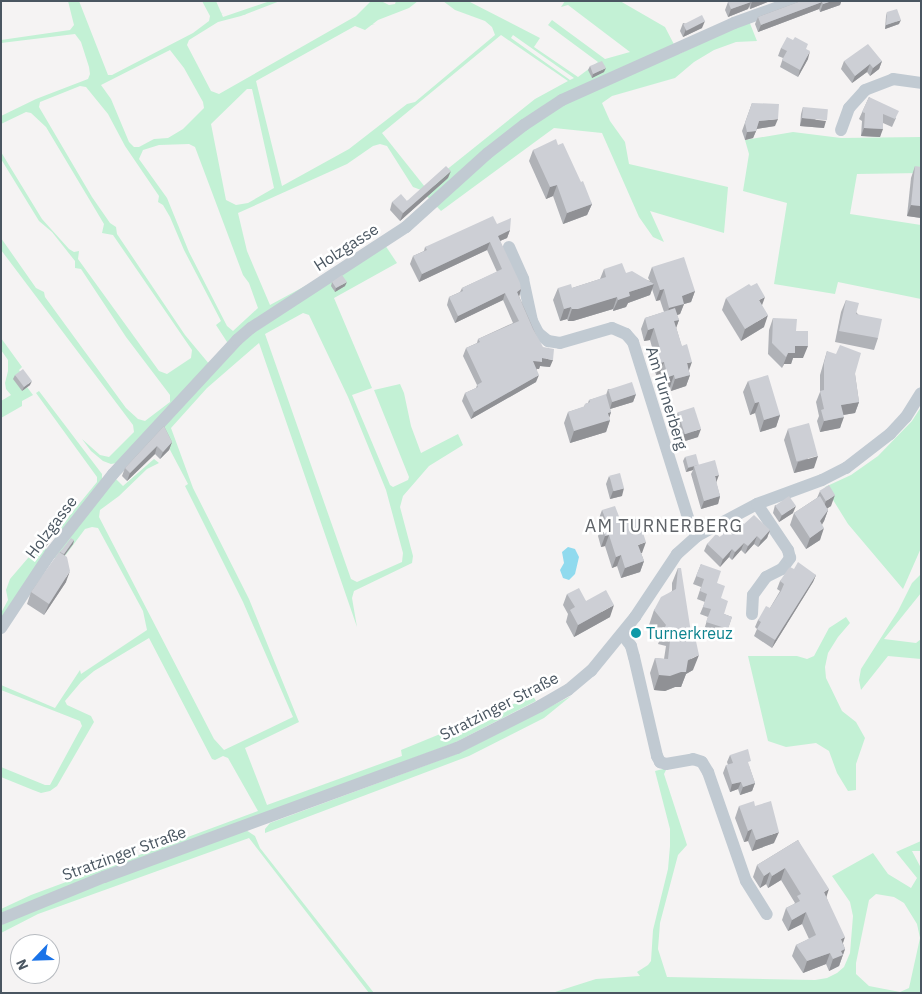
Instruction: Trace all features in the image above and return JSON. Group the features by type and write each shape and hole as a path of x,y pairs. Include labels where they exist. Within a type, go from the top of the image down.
{"street":[{"name":"Holzgasse","path":"1,628 50,554 113,474 237,340 251,328 406,227 488,153 524,125 562,100 734,23 795,1"},
{"path":"841,130 849,108 865,90 893,79 921,83"},
{"name":"Am Turnerberg","path":"509,248 523,278 532,321 538,333 548,341 560,343 602,329 612,328 626,334 632,342 690,524 697,536"},
{"name":"Stratzinger Straße","path":"1,918 457,748 568,690 590,671 622,634 677,554 697,536 757,504 822,480 846,468 890,434 906,417 921,392"},
{"path":"752,614 754,596 766,577 782,569 790,558 788,550 757,504"},
{"path":"622,634 630,646 634,657 660,762 666,764 692,759 702,762 708,772 746,881 767,914"}],"green space":[{"path":"68,1 79,1 108,75 112,75 193,33 209,21 210,16 202,1 216,1 223,17 270,1 280,1 241,16 218,22 189,40 187,45 211,91 219,94 356,16 371,1 381,1 389,5 395,4 396,1 418,1 409,8 378,20 365,30 355,26 256,81 282,186 349,149 407,104 415,102 495,35 492,27 485,21 455,10 443,1 468,1 540,38 534,47 578,77 598,62 548,25 552,20 605,59 630,52 568,5 561,7 565,1 620,1 665,27 679,54 749,21 757,41 736,42 714,50 694,62 675,78 612,96 602,103 610,121 625,142 629,164 728,187 724,233 650,211 664,242 653,237 639,217 602,133 554,128 441,211 421,190 413,187 387,146 380,144 373,146 347,164 238,213 247,251 270,305 342,266 229,345 216,325 221,321 184,250 170,217 163,205 158,202 159,196 125,146 108,114 86,87 80,86 40,102 39,107 92,197 110,223 116,227 117,234 185,335 210,365 117,463 111,464 103,461 91,451 82,439 100,455 109,457 134,432 133,425 1,250 1,238 36,288 44,292 45,297 126,408 138,419 145,421 170,402 170,395 126,337 81,269 75,268 75,261 52,232 39,221 1,159 1,152 42,219 69,249 74,252 79,251 78,259 159,371 167,374 191,358 192,350 113,235 102,233 104,224 46,127 31,113 26,112 1,124 1,116 36,99 88,79 90,74 81,42 75,34 1,43 1,40 70,30 74,25","holes":["501,35 568,81 535,99 425,187 382,133","513,35 574,78 570,80 511,38","170,50 184,68 203,102 204,108 183,129 168,138 154,139 139,147 134,147 129,142 111,99 101,85","247,89 252,89 274,188 248,203 236,205 226,200 211,124","189,144 195,147 243,275 249,283 258,308 233,331 227,326 189,252 167,198 139,159 143,150 159,145"]},
{"path":"793,132 841,138 921,137 921,173 857,174 850,214 921,225 921,299 838,282 835,294 774,284 787,203 743,191 749,154 745,140"},
{"path":"385,245 397,263 334,298 372,388 352,395 390,485 393,487 408,480 409,477 374,390 400,384 404,393 411,426 421,453 458,434 463,445 429,466 403,496 400,507 413,556 412,563 354,591 352,598 357,627 259,343 207,388 171,428 193,488 249,599 299,722 245,748 267,805 402,756 401,750 533,696 536,701 454,743 103,873 1,913 1,909 31,895 258,811 228,758 223,756 215,760 212,759 149,638 94,671 81,682 65,701 67,705 91,716 94,722 57,786 50,791 41,793 1,777 1,767 45,785 50,785 82,726 80,721 1,690 1,685 55,708 80,670 81,674 147,630 143,611 98,528 85,529 62,560 53,557 114,477 123,486 154,459 159,463 147,469 119,496 100,510 99,517 214,739 224,750 293,717 243,602 185,486 188,484 159,429 240,342","holes":["303,313 309,315 348,397 386,490 403,553 402,562 357,582 351,579 265,334"]},
{"path":"1,338 22,367 19,370 21,373 22,391 27,387 33,395 22,401 22,406 1,418 1,401 11,395 6,389 8,360 1,350"},
{"path":"39,391 102,474 102,481 61,534 57,531 97,482 97,477 36,393"},
{"path":"921,407 921,548 903,589 848,524 825,487 851,475 878,456 912,421"},
{"path":"40,544 48,550 1,622 1,613 8,600 6,590 10,579"},
{"path":"921,574 921,593 884,639 916,643 921,639 921,659 888,656 861,690 859,680 861,669 898,611 912,583"},
{"path":"846,617 850,623 828,653 825,667 826,678 842,711 856,722 865,738 856,764 856,790 848,791 837,773 829,751 816,743 786,747 768,741 748,656 797,656 807,659 814,656 829,628"},
{"path":"571,696 544,718 469,756 265,833 265,829 270,823 459,753"},
{"path":"667,768 664,774 687,845 678,855 660,923 658,949 667,977 815,980 827,978 837,973 844,967 850,953 853,916 850,902 832,876 873,853 888,874 911,888 917,878 896,852 921,841 921,851 912,851 921,868 921,993 552,993 596,979 640,976 637,972 651,961 653,930 668,869 670,846 670,829 655,771","holes":["876,894 894,897 904,903 917,924 920,938 909,988 900,992 869,986 856,974 856,963 869,900"]},
{"path":"246,830 255,836 260,848 374,993 369,993 249,838 38,914 1,933 1,924 36,908"}],"water":[{"path":"568,547 575,549 579,557 575,574 569,580 563,578 560,570 564,563 562,552"}],"building":[{"path":"801,1 832,1 823,4 822,2 761,25 758,17"},
{"path":"728,2 751,2 731,9"},
{"path":"897,9 901,20 886,25 887,12"},
{"path":"702,15 705,21 686,31 683,25"},
{"path":"787,37 793,40 795,37 808,44 806,49 810,51 800,70 782,60 787,51 781,48"},
{"path":"868,44 882,61 873,68 870,64 855,76 844,61"},
{"path":"602,61 606,68 593,74 590,66"},
{"path":"869,97 899,111 895,119 883,114 883,129 864,128 865,113 862,112"},
{"path":"752,103 779,104 778,119 759,121 756,131 747,132 745,123"},
{"path":"803,107 828,109 827,120 802,118"},
{"path":"556,139 558,145 563,143 581,182 583,181 592,204 567,213 557,185 550,187 533,150"},
{"path":"446,166 451,171 403,213 392,202 401,194 407,201"},
{"path":"915,166 921,167 921,206 911,205"},
{"path":"493,216 497,224 511,218 510,230 498,236 520,283 521,289 517,292 533,329 543,347 554,349 553,360 542,358 542,362 533,361 539,375 474,412 465,393 478,387 477,385 482,382 466,348 480,342 478,339 519,321 505,293 458,316 449,297 463,291 462,288 502,269 490,242 422,274 413,256 427,250 425,247"},
{"path":"684,257 695,291 682,296 684,304 669,308 664,289 660,290 652,267"},
{"path":"622,263 626,273 632,271 654,284 629,292 630,296 618,300 617,297 578,309 572,309 571,307 564,309 558,288 571,284 572,288 606,277 604,269"},
{"path":"342,275 347,282 336,288 332,282"},
{"path":"757,283 765,297 759,300 768,315 745,329 726,298 749,284 751,286"},
{"path":"846,300 859,303 856,314 882,319 878,338 839,331"},
{"path":"675,308 679,320 674,321 682,346 687,344 692,362 687,363 690,375 675,379 674,375 668,377 664,362 660,363 657,353 661,352 654,328 648,330 645,318"},
{"path":"773,318 797,319 796,331 808,331 808,346 795,346 795,353 788,353 786,357 772,343"},
{"path":"840,345 861,353 855,374 859,402 841,405 844,417 824,421 821,410 824,409 820,391 824,390 824,363 827,351 836,354"},
{"path":"23,369 32,381 24,387 15,375"},
{"path":"768,375 780,415 764,420 759,402 755,403 748,381"},
{"path":"632,382 636,394 612,402 608,390"},
{"path":"606,394 611,412 608,413 610,420 574,431 568,412 585,406 585,404 590,402 589,400"},
{"path":"694,407 701,429 685,434 678,412"},
{"path":"809,423 818,456 797,462 788,429"},
{"path":"164,426 172,442 163,452 157,446 130,473 125,468"},
{"path":"696,454 699,465 688,467 685,457"},
{"path":"715,460 719,475 715,476 720,496 704,501 694,466"},
{"path":"620,473 624,488 614,491 609,476"},
{"path":"829,485 835,495 826,501 820,491"},
{"path":"789,496 796,506 782,516 775,506"},
{"path":"820,496 828,510 820,521 824,528 810,538 794,513"},
{"path":"615,506 620,519 626,517 627,522 638,518 646,542 638,545 644,561 625,568 621,555 616,557 609,535 605,536 602,525 607,523 602,510"},
{"path":"754,515 770,530 761,540 757,536 748,546 744,543 735,552 732,549 723,559 707,544 716,534 720,537 729,528 732,531 741,521 744,524"},
{"path":"56,520 60,524 45,539 41,535"},
{"path":"71,538 74,540 64,554 60,552"},
{"path":"59,552 67,557 70,571 49,604 31,592"},
{"path":"798,562 816,575 775,640 757,629 761,622 758,620 766,606 770,608 781,591 784,584 780,581 788,569 790,567 794,569"},
{"path":"701,564 721,571 717,583 725,586 721,598 728,601 724,614 732,617 728,629 706,622 711,609 703,607 707,594 700,591 704,579 696,576"},
{"path":"678,568 681,568 692,639 694,632 699,655 688,660 686,672 670,676 659,675 655,658 668,659 671,631 664,629 666,625 654,610 661,597 676,589"},
{"path":"579,588 586,601 606,590 614,605 578,625 570,610 575,607 567,594"},
{"path":"748,749 751,761 748,762 755,783 743,787 741,782 732,784 726,765 733,763 730,755"},
{"path":"754,801 755,806 771,801 779,832 756,840 752,829 748,831 739,806"},
{"path":"798,840 829,889 824,892 845,937 841,939 845,949 841,951 843,955 833,959 830,953 807,961 796,945 816,935 806,912 792,920 786,908 800,901 797,896 801,894 785,868 772,876 770,872 764,876 757,865"}],"place":[{"name":"Turnerkreuz","path":"636,633"}],"district":[{"name":"AM TURNERBERG","path":"664,526"}]}
